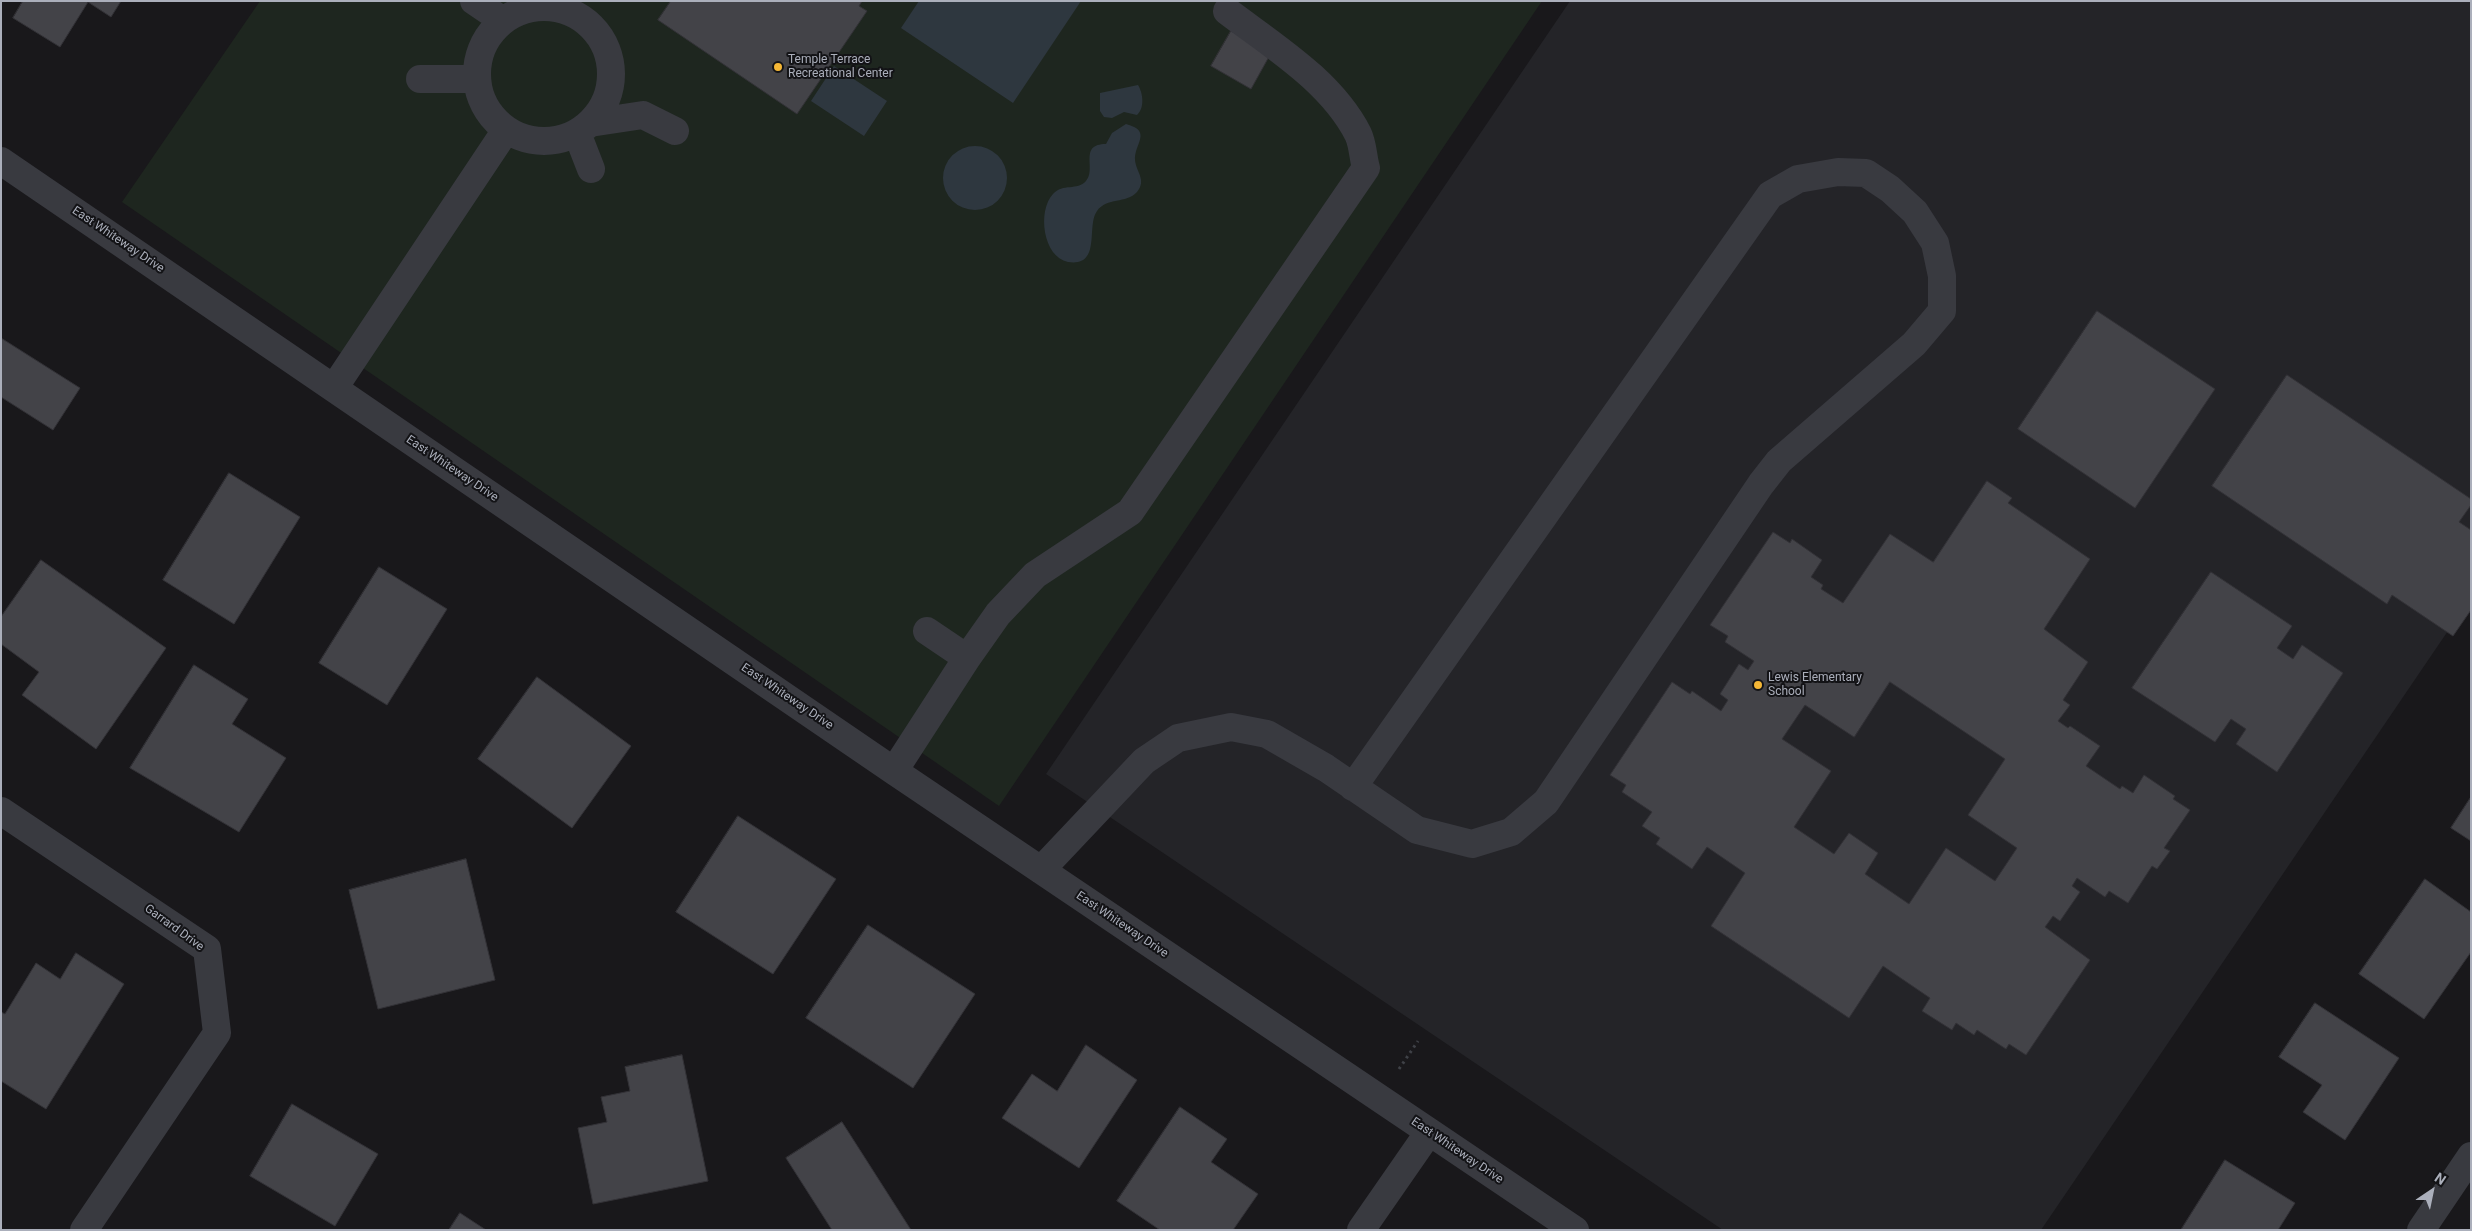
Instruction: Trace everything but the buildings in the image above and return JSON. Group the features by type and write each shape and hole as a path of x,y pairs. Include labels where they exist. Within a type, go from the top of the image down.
{"street":[{"path":"474,1 502,20"},
{"path":"584,128 604,105 610,88 611,64 607,50 595,30 577,15 554,8 527,9 502,20 492,30 480,51 476,79 482,102 490,114 506,130 528,140 554,141 584,128 643,116 675,131"},
{"path":"894,771 967,658 998,614 1035,575 1130,512 1366,168 1359,135 1335,102 1308,72 1227,11"},
{"path":"420,79 476,79"},
{"path":"584,128 591,169"},
{"path":"334,388 506,130"},
{"name":"East Whiteway Drive","path":"1,161 894,771 1575,1230"},
{"path":"1042,870 1144,761 1178,738 1231,727 1267,734 1354,787 1417,830 1472,844 1511,832 1546,802 1761,484 1779,461 1914,344 1942,311 1942,276 1935,243 1915,212 1890,189 1866,173 1838,172 1798,179 1770,195 1354,787"},
{"path":"928,631 967,658"},
{"name":"Garrard Drive","path":"1,811 207,949 217,1032 84,1230"},
{"path":"1361,1230 1429,1132"},
{"path":"2421,1230 2471,1156"}],"path":[{"path":"1399,1069 1418,1041"}],"shaded area":[{"path":"260,1 1542,1 999,806 122,202"},
{"path":"919,1 1081,1 1013,103 901,28"},
{"name":"Lewis Elementary School","path":"1570,1 2471,1 2471,597 2041,1230 1723,1230 1046,774"},
{"path":"834,66 887,101 864,136 811,101"},
{"path":"1138,85 1142,100 1140,112 1137,115 1124,112 1112,118 1104,117 1100,111 1100,93"},
{"path":"1126,124 1139,130 1140,134 1135,160 1141,180 1140,188 1133,196 1106,204 1097,211 1094,218 1089,252 1079,262 1068,262 1053,252 1048,243 1044,222 1048,202 1057,191 1078,186 1086,181 1090,170 1090,153 1093,148 1106,144 1112,133"},
{"path":"975,146 993,152 1001,160 1007,178 1001,196 993,204 975,210 957,204 949,196 943,178 949,160 957,152"}],"place":[{"name":"Temple Terrace Recreational Center","path":"778,67"},
{"name":"Lewis Elementary School","path":"1758,685"}]}
